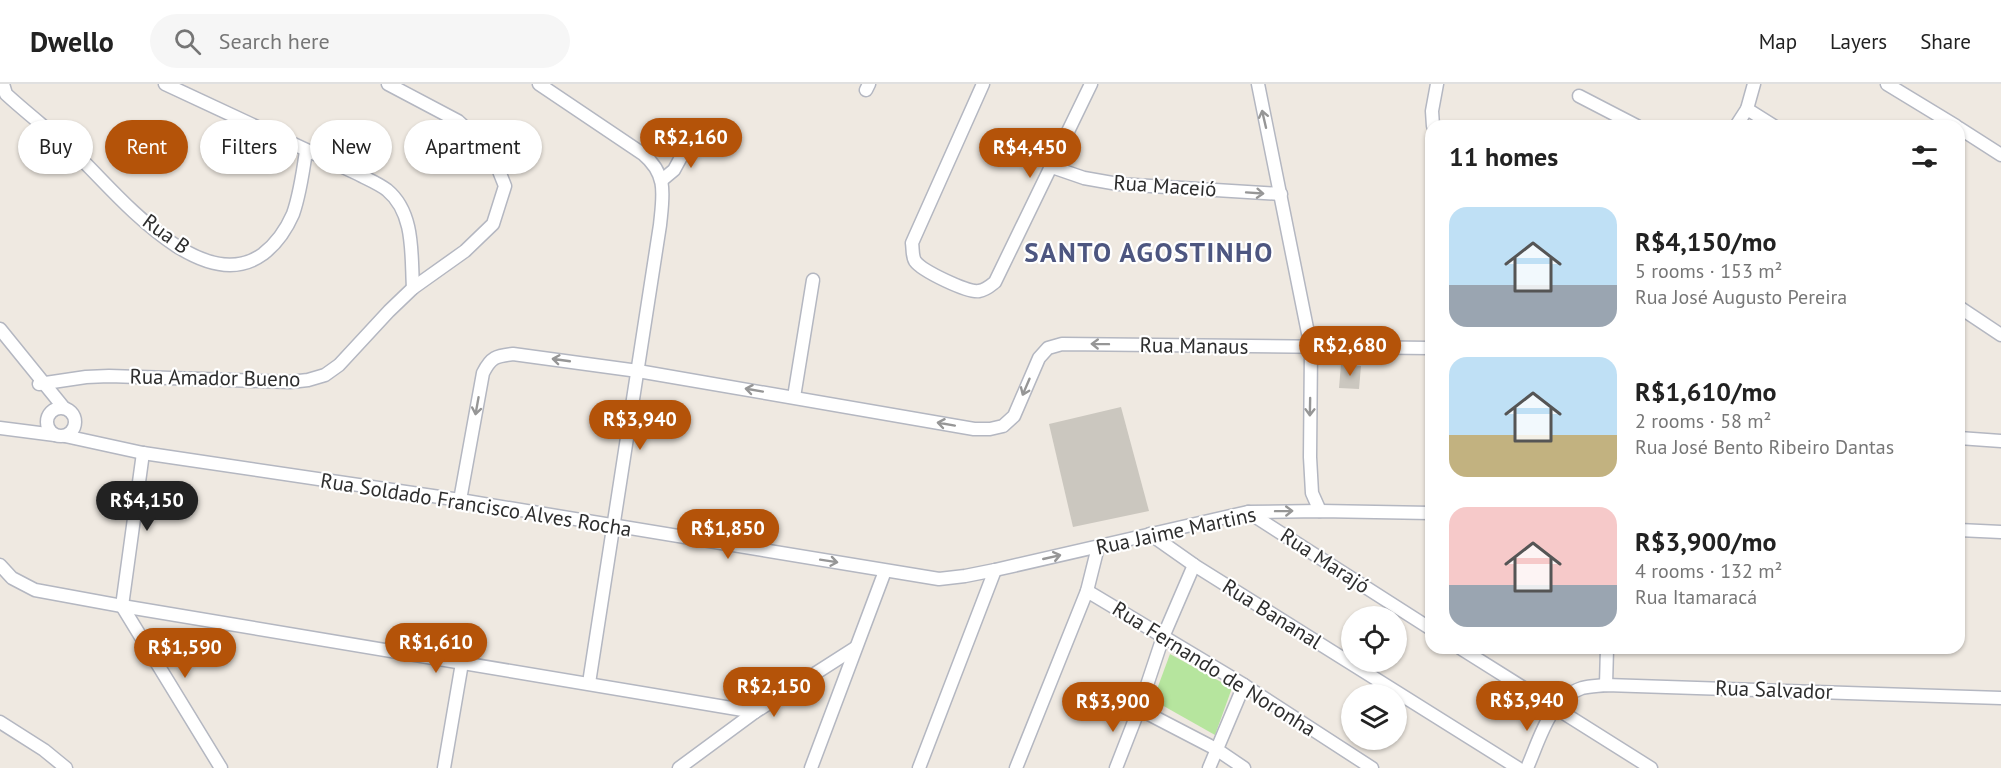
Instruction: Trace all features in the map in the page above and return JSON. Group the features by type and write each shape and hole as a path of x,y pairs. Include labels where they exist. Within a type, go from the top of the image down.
{"street":[{"name":"Rua B","path":"3,84 6,94 83,161 157,232 182,249 210,262 230,264 252,261 276,244 292,214 306,151"},
{"path":"165,84 358,174 387,190 401,207 408,224 413,288"},
{"name":"Rua Amador Bueno","path":"40,381 109,376 290,382 325,375 339,365 413,288 465,251 493,224 505,186 491,150 458,121 388,84"},
{"path":"983,84 912,243 916,262 923,268 969,291 988,288 995,282 1091,84"},
{"path":"1258,84 1311,348 1310,457 1312,493 1320,511"},
{"path":"1433,120 1437,84"},
{"path":"1740,120 1747,109 1754,84"},
{"path":"1887,84 1946,120"},
{"path":"542,85 644,154 653,162 663,185 660,225 588,683"},
{"path":"1579,96 1625,120"},
{"path":"1747,109 1764,120"},
{"path":"1965,132 2001,155"},
{"path":"662,180 674,170 693,135"},
{"name":"Rua Maceió","path":"1052,167 1084,178 1118,184 1281,194"},
{"path":"460,500 483,373 488,361 498,356 513,354 638,370 794,397 813,280"},
{"path":"1965,311 2001,335"},
{"path":"0,329 40,381 64,408 72,413 76,421 69,434 60,436 48,429 47,420 51,412 40,381"},
{"name":"Rua Manaus","path":"794,397 974,429 990,429 1003,426 1014,416 1039,358 1048,348 1062,344 1425,348"},
{"path":"51,412 64,408"},
{"name":"Rua Soldado Francisco Alves Rocha","path":"15,430 47,424"},
{"name":"Rua Soldado Francisco Alves Rocha","path":"75,426 99,443"},
{"name":"Rua Soldado Francisco Alves Rocha","path":"0,428 60,436 143,453 460,500 939,579 995,570"},
{"path":"1965,438 2001,441"},
{"path":"143,453 122,606 221,768"},
{"name":"Rua Jaime Martins","path":"995,570 1248,512 1425,513"},
{"name":"Rua Marajó","path":"1248,512 1425,626"},
{"path":"1965,530 2001,532"},
{"name":"Rua Bananal","path":"1150,534 1194,565 1518,768"},
{"path":"1016,768 1087,591 1098,547"},
{"path":"0,565 12,578 35,590 755,712"},
{"path":"1116,768 1139,709 1162,637 1194,565"},
{"path":"919,768 995,570"},
{"path":"811,768 885,571"},
{"name":"Rua Fernando de Noronha","path":"1087,591 1244,684 1372,768"},
{"path":"679,768 755,712 855,648"},
{"path":"1469,654 1652,768"},
{"path":"1606,685 1607,654"},
{"path":"444,768 462,663"},
{"path":"1209,768 1244,684"},
{"name":"Rua Salvador","path":"1554,708 1567,695 1584,687 1606,685 2001,698"},
{"path":"1527,768 1554,708"},
{"path":"1139,709 1216,749 1244,768"},
{"path":"0,722 44,750 66,768"}],"green space":[{"path":"1170,654 1232,688 1215,735 1153,700"}],"building":[{"path":"1341,364 1361,366 1359,389 1339,388"},
{"path":"1121,407 1149,511 1073,527 1049,424"}],"district":[{"name":"SANTO AGOSTINHO","path":"1149,253"}]}
